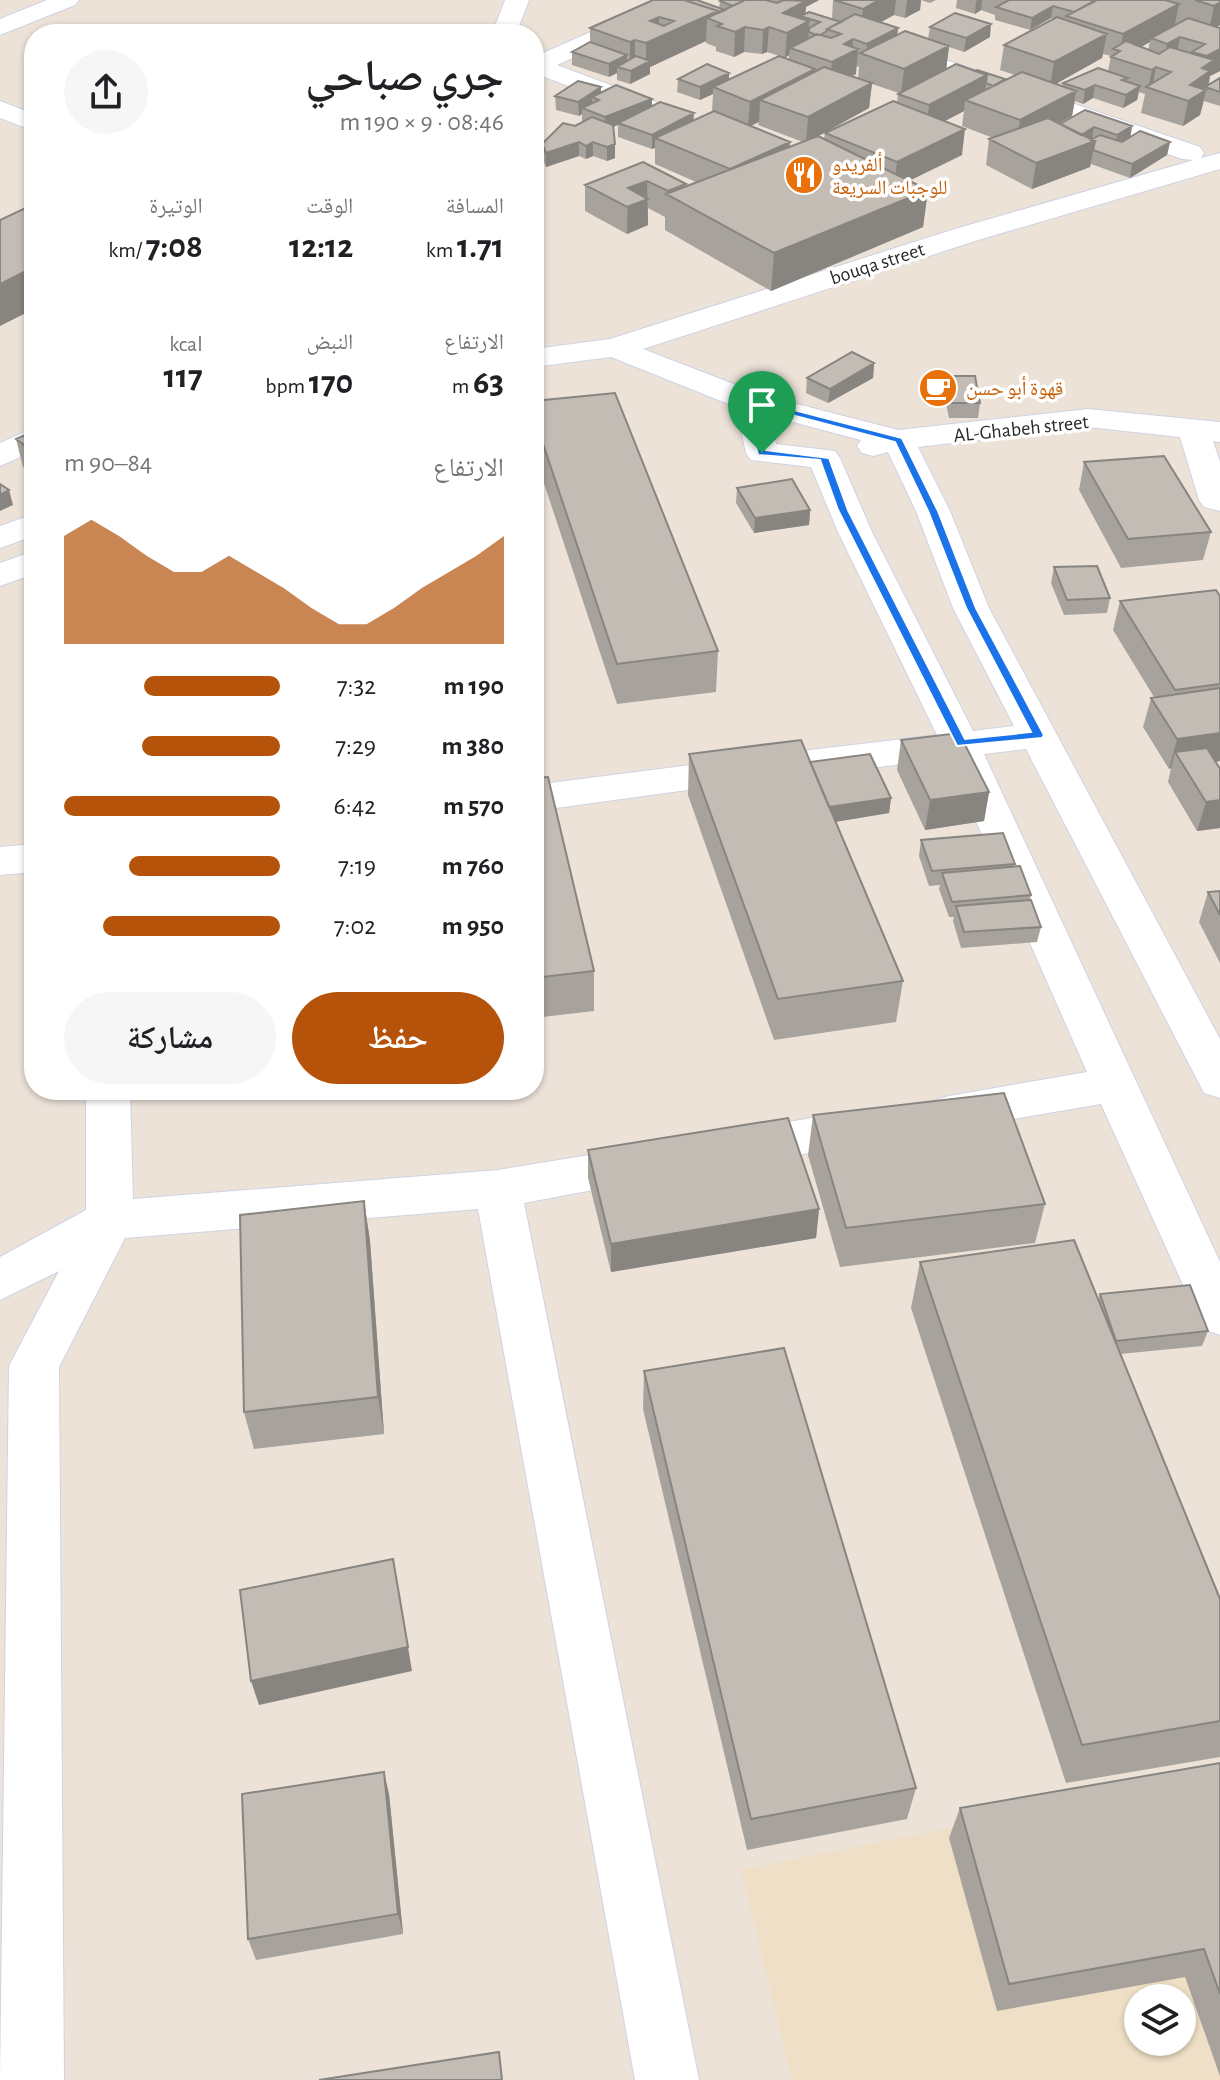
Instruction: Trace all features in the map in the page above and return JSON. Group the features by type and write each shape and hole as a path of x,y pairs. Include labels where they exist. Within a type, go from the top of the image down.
{"street":[{"path":"0,28 67,0"},
{"path":"508,24 517,0"},
{"path":"544,61 682,0"},
{"path":"1116,6 1220,36"},
{"path":"866,40 1218,162"},
{"path":"942,90 997,62"},
{"path":"544,69 678,118"},
{"path":"0,109 24,119"},
{"name":"bouqa street","path":"544,357 614,348 965,235 1218,162"},
{"path":"936,222 965,235"},
{"path":"614,348 751,402 898,440 933,511 971,608 1220,1081"},
{"name":"AL-Ghabeh street","path":"751,402 762,453 824,458 898,440 1088,418 1206,430"},
{"path":"1206,430 1216,500 1220,501"},
{"path":"0,456 24,443"},
{"path":"824,458 843,510 961,743 1113,1085 1220,1314"},
{"path":"0,538 24,528"},
{"path":"0,576 24,565"},
{"path":"544,797 1038,735"},
{"path":"0,861 24,859"},
{"path":"0,1280 110,1220 498,1189 1113,1085"},
{"path":"32,2080 34,1366 110,1220 108,1100"},
{"path":"498,1189 667,2080"}],"shaded area":[{"path":"1220,1774 1220,2080 792,2080 741,1870"}],"building":[{"path":"653,0 684,0 718,11 646,43 630,42 590,28","holes":["659,17 674,21 664,26 650,21"]},
{"path":"684,0 697,0 725,10 718,13"},
{"path":"722,0 745,0 733,6"},
{"path":"745,0 771,0 777,3 784,0 806,1 783,13 809,21 787,33 769,27 763,30 745,27 735,32 717,26 722,24 707,18"},
{"path":"834,0 879,0 863,9"},
{"path":"1009,0 1096,0 1074,12 1053,6 1032,18 996,7"},
{"path":"1097,0 1165,0 1179,4 1123,34 1066,16"},
{"path":"1195,0 1220,0 1220,3 1214,6"},
{"path":"809,12 841,22 816,35 809,32 809,28 820,22 800,16"},
{"path":"955,13 991,24 966,38 930,27"},
{"path":"855,14 898,28 867,44 853,39 844,44 858,49 832,62 790,48 817,34 831,38 841,34 827,29"},
{"path":"1057,17 1107,34 1054,62 1004,45"},
{"path":"1188,18 1220,28 1220,49 1207,56 1192,52 1205,44 1180,37 1167,44 1151,38"},
{"path":"905,31 949,46 904,69 860,53"},
{"path":"1126,41 1159,54 1170,47 1214,60 1202,68 1210,71 1190,85 1206,90 1188,101 1146,87 1171,72 1156,67 1152,70 1111,57 1120,51 1113,49"},
{"path":"590,42 627,55 609,64 572,52"},
{"path":"636,56 650,61 631,71 617,67"},
{"path":"779,56 815,69 750,102 713,87"},
{"path":"707,64 729,73 700,87 678,79"},
{"path":"956,64 987,75 929,105 898,94"},
{"path":"824,67 872,83 808,117 760,100"},
{"path":"1098,68 1128,78 1122,80 1140,86 1126,95 1095,85 1085,90 1063,83"},
{"path":"977,70 1005,79 993,86 986,83 987,75"},
{"path":"1022,72 1076,91 1020,120 965,100"},
{"path":"1220,78 1220,92 1205,87"},
{"path":"578,81 601,87 578,102 555,96"},
{"path":"616,85 652,99 605,117 582,108 599,100 592,97"},
{"path":"893,101 965,129 897,162 825,133"},
{"path":"660,102 694,113 652,135 618,123"},
{"path":"1085,110 1132,126 1117,135 1094,127 1081,135 1060,124"},
{"path":"714,111 790,142 730,169 655,138"},
{"path":"592,117 613,125 615,144 607,147 593,142 586,146 579,142 546,153 544,142 563,123 575,126"},
{"path":"1048,118 1095,141 1036,163 989,139"},
{"path":"1140,131 1170,142 1132,164 1093,150 1095,141 1091,140 1100,135 1122,142"},
{"path":"818,136 928,190 774,253 666,194"},
{"path":"643,162 686,184 668,191 647,181 628,188 648,199 627,207 585,185"},
{"path":"24,209 24,272 0,284 0,220"},
{"path":"852,352 874,363 830,389 807,378"},
{"path":"945,376 975,376 980,403 951,403"},
{"path":"615,393 718,651 617,664 544,447 544,400"},
{"path":"1164,456 1211,532 1128,539 1084,462"},
{"path":"792,479 810,510 755,518 737,488"},
{"path":"0,484 9,490 0,495"},
{"path":"1097,566 1110,598 1067,600 1054,567"},
{"path":"1216,590 1220,596 1220,684 1175,690 1120,601"},
{"path":"1220,688 1220,733 1177,739 1151,698"},
{"path":"959,733 989,792 930,800 901,740"},
{"path":"801,740 903,981 778,999 689,754"},
{"path":"1207,748 1220,769 1220,800 1206,802 1175,752"},
{"path":"870,754 891,798 829,807 810,762"},
{"path":"544,777 548,777 594,971 544,977"},
{"path":"1003,833 1015,864 932,871 921,840"},
{"path":"1020,866 1031,895 952,902 942,873"},
{"path":"1220,891 1220,915 1208,892"},
{"path":"1031,900 1041,927 964,932 956,906"},
{"path":"1004,1093 1045,1204 846,1228 813,1115"},
{"path":"788,1118 819,1209 611,1244 588,1150"},
{"path":"364,1201 378,1397 244,1412 240,1215"},
{"path":"1074,1240 1220,1599 1220,1721 1082,1745 920,1262"},
{"path":"1190,1285 1208,1331 1116,1341 1100,1294"},
{"path":"784,1348 916,1788 751,1819 644,1371"},
{"path":"393,1559 408,1647 251,1681 240,1590"},
{"path":"1220,1763 1220,1994 1204,1949 1009,1984 960,1808"},
{"path":"384,1772 398,1914 248,1939 242,1794"},
{"path":"499,2052 502,2080 319,2080"}],"place":[{"name":"ألفريدو للوجبات السريعة","path":"804,175"},
{"name":"قهوة أبو حسن","path":"938,388"}],"route":[{"path":"751,402 898,440 933,511 971,608 1038,735 961,743 843,510 824,458 762,453 751,402"}]}
